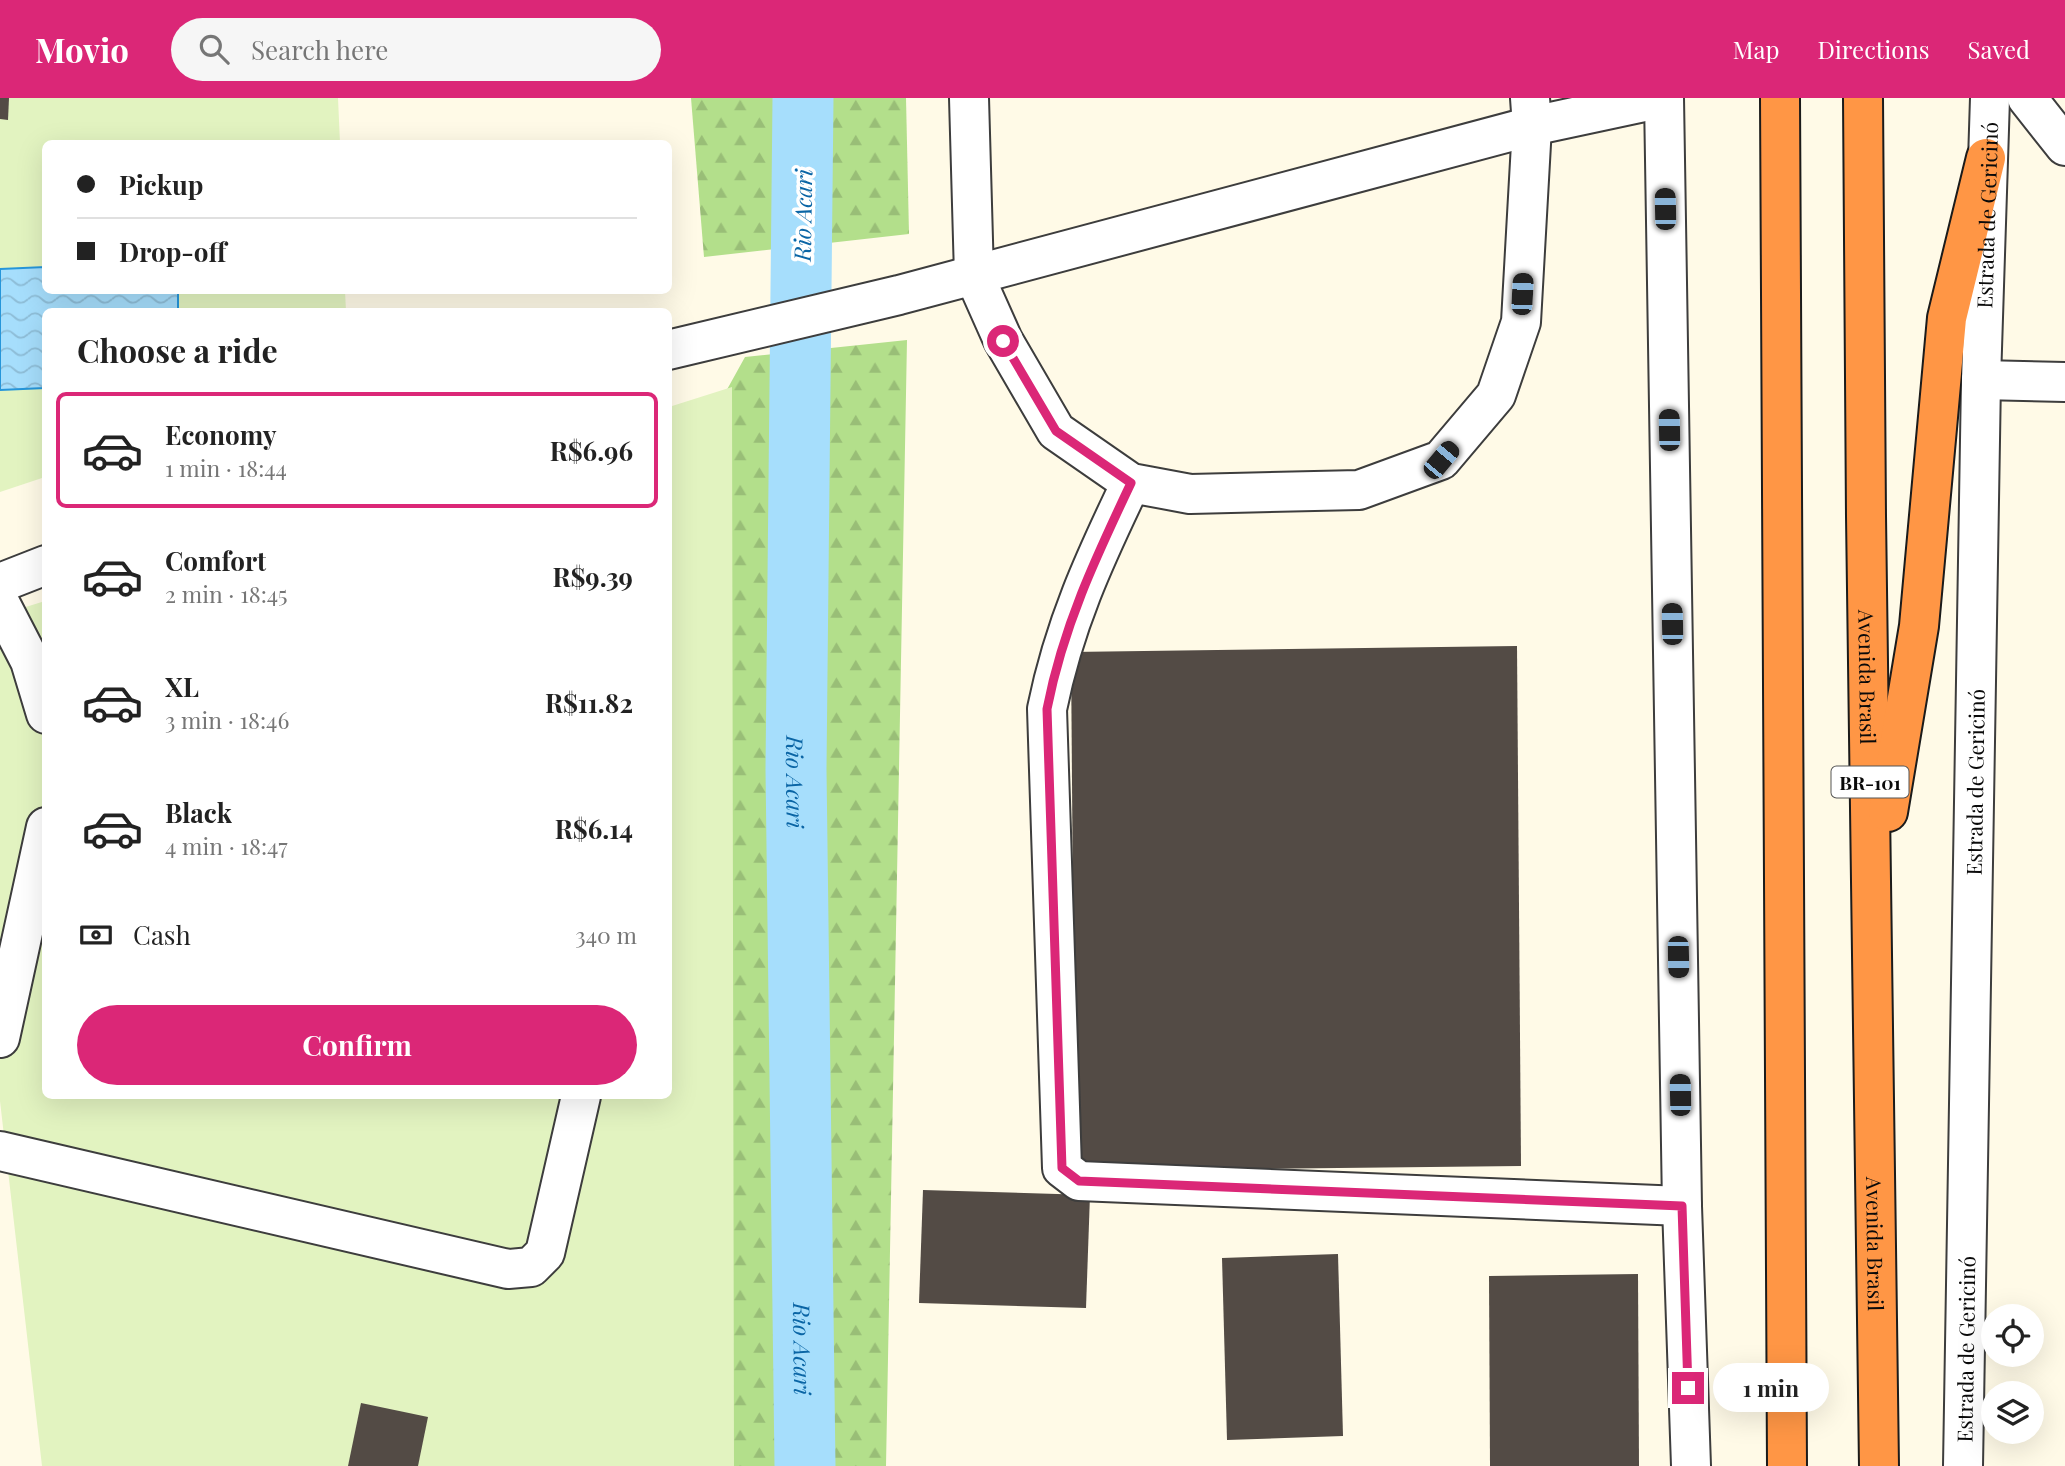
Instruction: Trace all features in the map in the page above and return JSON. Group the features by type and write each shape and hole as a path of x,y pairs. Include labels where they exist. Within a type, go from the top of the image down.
{"highway":[{"path":"1780,98 1787,1466"},
{"name":"Avenida Brasil","path":"1863,98 1879,1466"},
{"path":"1872,907 1919,626 1947,318 1986,159"}],"street":[{"path":"968,98 974,275 1003,341 1056,431 1131,483 1190,494 1359,490 1441,460 1496,395 1521,321 1531,112"},
{"path":"672,349 974,275 1531,112 1663,98 1682,1206 1691,1466"},
{"name":"Estrada de Gericinó","path":"1963,1466 1981,380 1990,98"},
{"path":"2027,98 2065,146"},
{"path":"1981,380 2065,382"},
{"path":"1131,483 1081,588 1057,660 1047,709 1062,1168 1079,1181 1682,1206"},
{"path":"0,583 42,567"},
{"path":"0,603 30,661 42,702"},
{"path":"0,1038 42,845"},
{"path":"0,1151 508,1269 531,1267 545,1253 581,1099"}],"green space":[{"path":"0,98 338,98 340,140 42,140 42,294 345,294 346,308 42,308 42,478 0,492"},
{"path":"691,98 906,98 909,234 704,257"},
{"path":"907,340 886,1466 636,1466 668,1099 672,1099 672,686 683,469 745,357"},
{"path":"732,387 734,1466 42,1466 0,1101 0,615 42,602 42,1099 672,1099 672,406"}],"water":[{"path":"42,267 42,294 178,294 178,308 42,308 42,388 0,390 0,269"}],"building":[{"path":"0,98 9,98 8,120 0,119"},
{"path":"1517,646 1521,1166 1075,1171 1071,652"},
{"path":"923,1190 1090,1195 1086,1308 919,1303"},
{"path":"1338,1254 1343,1436 1227,1440 1222,1258"},
{"path":"1638,1274 1639,1466 1490,1466 1489,1276"},
{"path":"361,1403 428,1417 418,1466 348,1466"}],"waterway":[{"name":"Rio Acari","path":"803,98 796,769 805,1466"}],"route":[{"path":"1003,341 1056,431 1131,483 1081,588 1057,660 1047,709 1062,1168 1070,1177 1079,1181 1682,1206 1688,1388"}]}
